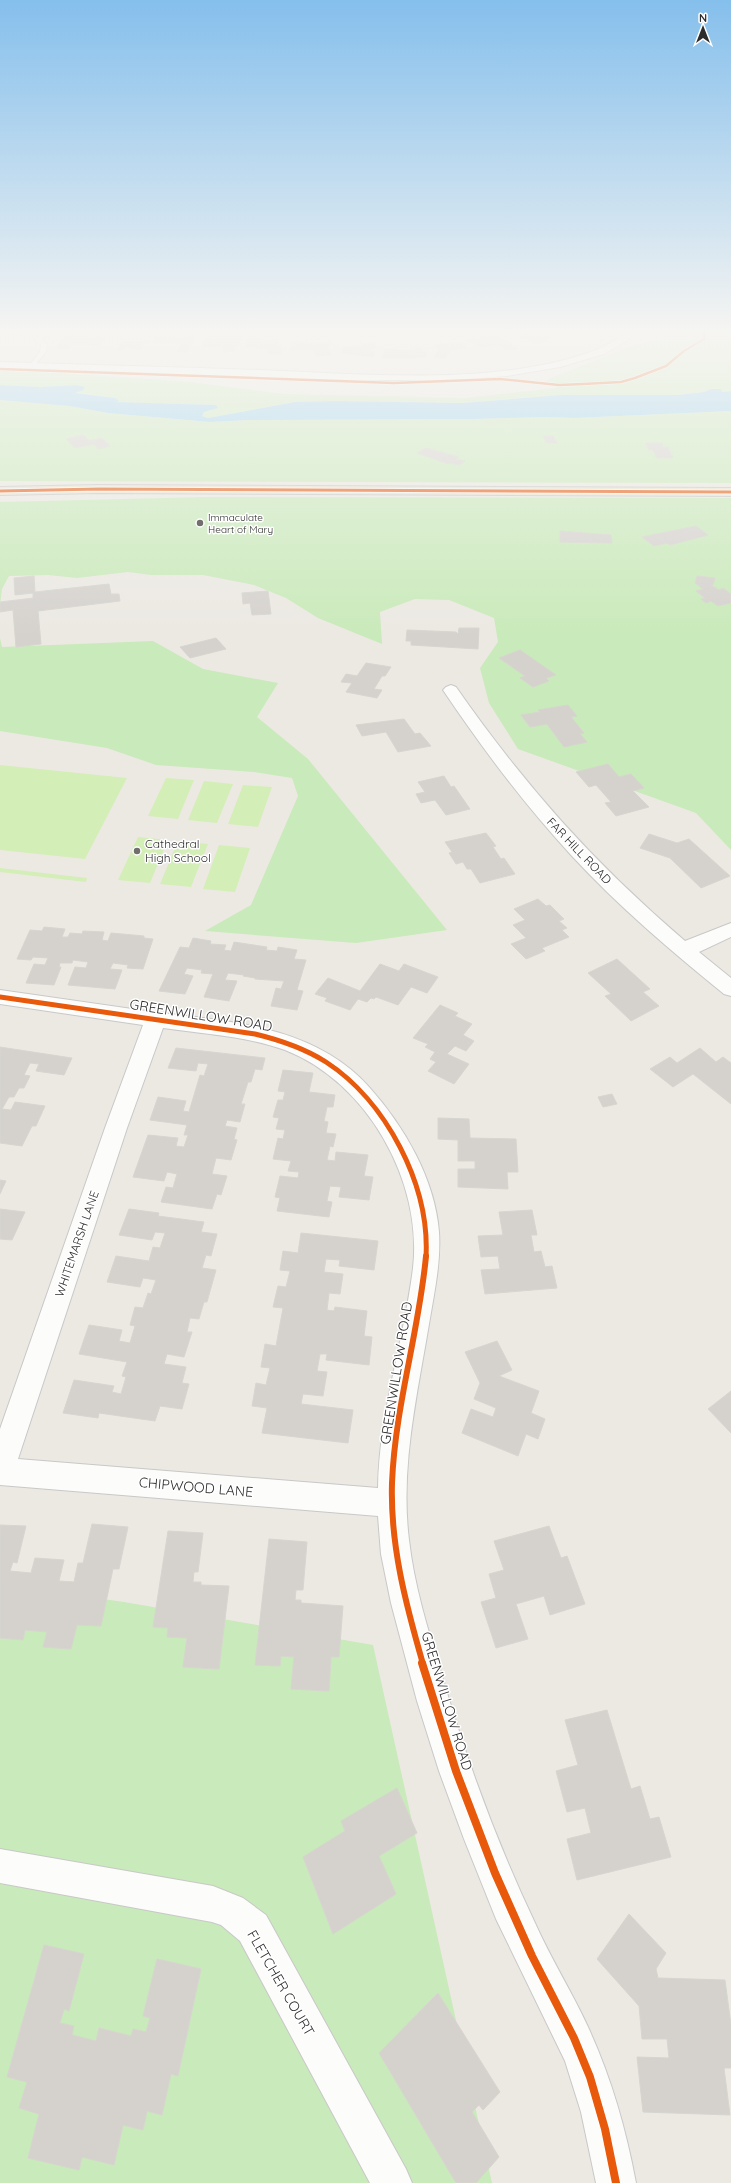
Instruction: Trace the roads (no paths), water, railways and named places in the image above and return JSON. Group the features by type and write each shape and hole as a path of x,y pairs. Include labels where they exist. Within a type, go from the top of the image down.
{"main road":[{"path":"0,491 107,489 731,492"}],"street":[{"name":"FAR HILL ROAD","path":"451,690 502,762 559,832 608,881 685,951 731,988"},
{"path":"685,951 731,929"},
{"name":"GREENWILLOW ROAD","path":"0,997 156,1019 279,1040 307,1051 333,1066 361,1093 406,1161 416,1185 424,1216 426,1258 395,1456 391,1503 395,1542 405,1599 441,1728 489,1860 524,1940 576,2041 585,2065 601,2114 616,2183"},
{"name":"WHITEMARSH LANE","path":"0,1470 116,1128 156,1019"},
{"name":"CHIPWOOD LANE","path":"0,1470 391,1503"},
{"name":"FLETCHER COURT","path":"0,1866 213,1904 219,1907 225,1907 243,1918 253,1928 392,2183"}],"place":[{"name":"Immaculate Heart of Mary","path":"200,523"},
{"name":"Cathedral High School","path":"137,851"}]}
